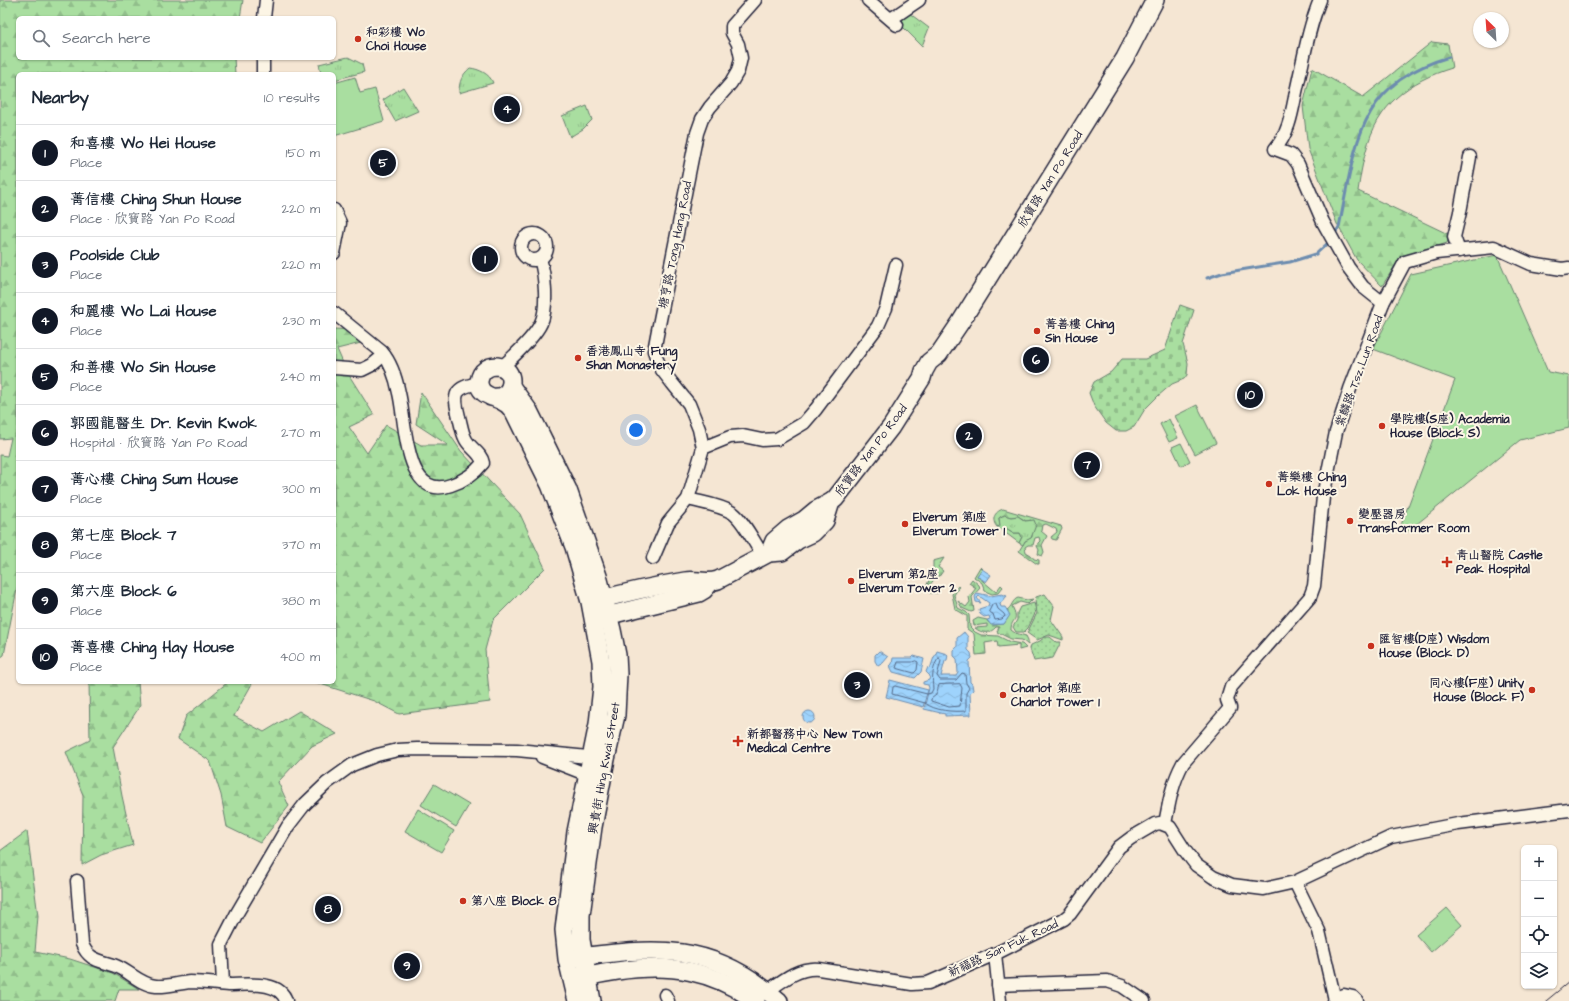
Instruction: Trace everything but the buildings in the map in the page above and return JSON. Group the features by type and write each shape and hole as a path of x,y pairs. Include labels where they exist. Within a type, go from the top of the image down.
{"street":[{"path":"264,16 266,0"},
{"name":"塘亨路 Tong Hang Road","path":"653,558 668,523 688,499 703,448 699,428 690,404 662,370 654,351 696,133 702,119 710,107 738,71 741,58 738,44 732,33 732,26 755,0"},
{"path":"868,0 894,22 919,0"},
{"name":"欣寶路 Yan Po Road","path":"601,618 699,593 710,583 766,554 782,552 798,540 813,533 825,521 831,502 891,426 922,378 931,376 938,366 939,354 989,277 1125,58 1155,0"},
{"name":"紫麟路 Tsz Lun Road","path":"1165,824 1173,785 1183,764 1230,708 1227,700 1231,687 1310,597 1314,586 1323,497 1331,453 1343,410 1383,304 1363,287 1348,267 1332,238 1298,164 1291,154 1275,149 1280,143 1288,127 1312,24 1320,0"},
{"path":"263,60 263,72"},
{"path":"1459,250 1454,237 1470,157"},
{"path":"336,214 340,223 336,243"},
{"path":"1383,304 1405,262 1436,253 1494,247 1531,264 1562,269 1569,268"},
{"path":"336,315 384,355 393,370 400,394 409,454 422,479 430,486 443,488 457,482 477,470 483,463 482,458 465,438 455,397 458,390 466,386 480,383 480,377 486,368 491,366 502,367 541,324 545,300 542,265 540,259"},
{"path":"703,448 730,437 744,436 762,440 777,439 804,423 878,326 886,308 896,265"},
{"path":"336,368 362,370 372,365 384,355"},
{"name":"興貴街 Hing Kwai Street","path":"502,367 510,375 511,386 529,412 568,490 588,543 601,618 602,687 598,724 598,758 595,776 593,827 581,914 581,940 584,956 580,978"},
{"name":"興貴街 Hing Kwai Street","path":"480,383 482,391 507,404 514,412 550,485 574,547 597,600"},
{"path":"491,397 496,398 505,394 511,386"},
{"path":"688,499 721,508 733,513 766,554"},
{"path":"597,600 683,581 710,583"},
{"path":"223,984 221,944 237,913 288,826 305,804 327,783 352,765 377,755 398,750 417,749 496,750 598,758"},
{"path":"532,752 595,776"},
{"name":"興貴街 Hing Kwai Street","path":"580,978 567,958 564,930 576,832 595,776"},
{"path":"1165,824 1173,830 1183,849 1196,865 1219,880 1232,885 1264,889 1294,882 1391,837 1458,824 1569,810"},
{"name":"新福路 San Fuk Road","path":"768,998 786,978 808,968 912,984 923,984 995,954 1064,919 1070,914 1119,847 1155,824 1165,824"},
{"path":"78,880 82,944 86,953 91,957 124,969 145,983 156,986 189,982 258,984 274,988 284,996 286,1001"},
{"path":"1294,882 1319,931 1335,1000 1344,995 1349,995 1357,1001"},
{"path":"567,958 649,950 691,954 730,967 768,998"},
{"path":"995,954 1000,1001"},
{"path":"580,978 637,968 652,967 683,969 698,972 768,998"},
{"path":"577,1001 580,978"},
{"path":"580,978 592,1001"},
{"path":"998,985 1107,981 1122,986 1144,1001"}],"green space":[{"path":"0,0 243,0 240,16 16,16 16,60 234,60 235,72 16,72 16,594 4,655 0,658 0,455 7,456 11,438 0,439"},
{"path":"909,13 929,28 922,46 899,23"},
{"path":"1432,42 1448,44 1452,68 1436,73 1409,88 1397,97 1387,108 1378,120 1371,135 1363,161 1358,191 1450,235 1447,243 1400,258 1382,286 1357,260 1337,224 1308,149 1303,106 1312,68 1363,97"},
{"path":"348,57 362,64 364,72 336,79 336,72 321,72 319,64"},
{"path":"470,68 484,72 493,83 459,93 462,79"},
{"path":"355,77 360,93 375,89 384,121 336,135 336,82"},
{"path":"403,87 418,111 395,121 383,100"},
{"path":"587,106 592,120 583,129 570,137 562,116"},
{"path":"1497,255 1548,372 1569,376 1569,428 1520,440 1407,532 1401,525 1455,380 1373,349 1411,274"},
{"path":"1180,305 1194,310 1183,344 1188,363 1187,375 1184,379 1172,384 1158,396 1145,409 1134,427 1126,431 1116,431 1106,423 1094,406 1089,393 1094,382 1111,372 1122,359 1145,359 1165,350"},
{"path":"336,329 360,330 361,343 337,349 347,372 374,415 349,427 367,453 386,425 421,445 448,445 416,424 421,392 461,451 520,514 545,568 493,620 485,650 490,702 399,714 374,701 320,684 336,684"},
{"path":"1197,405 1216,443 1195,454 1175,416"},
{"path":"1169,419 1178,438 1169,442 1160,424"},
{"path":"1181,443 1190,461 1181,466 1172,447"},
{"path":"1003,509 1061,526 1062,529 1056,540 1052,539 1051,537 1057,532 1056,529 1046,524 1042,525 1041,531 1047,536 1042,545 1044,552 1042,556 1038,554 1039,550 1037,546 1040,541 1039,537 1035,538 1033,545 1028,545 1025,547 1026,552 1034,559 1039,560 1039,564 1019,551 1025,541 1032,537 1031,520 1026,521 1018,516 1002,516 999,518 1000,526 997,527 994,522 994,516 997,512"},
{"path":"1004,515 1011,517 1018,516 1025,521 1034,520 1036,525 1031,538 1025,541 1023,545 1019,543 1022,537 1020,533 1014,533 1006,528 1003,528 1003,531 997,527 1000,526 999,518"},
{"path":"1003,528 1006,528 1014,533 1020,533 1022,537 1019,543 1003,531"},
{"path":"944,558 938,567 943,571 929,586 938,593 929,593 926,587 933,571 933,561"},
{"path":"980,567 982,569 977,576 996,592 1001,585 1003,587 998,593 992,594 985,591 982,583 974,577"},
{"path":"972,579 979,585 980,588 972,597 974,611 971,612 962,608 958,601 966,607 970,602 969,597 976,588 969,583"},
{"path":"958,586 959,587 954,595 958,608 969,615 970,627 975,632 981,635 998,636 1010,642 1022,644 1026,648 1019,650 1019,645 998,647 997,641 985,643 986,654 976,655 974,634 967,629 967,616 955,609 952,594"},
{"path":"1045,594 1054,606 1051,620 1063,637 1063,640 1049,635 1037,640 1027,633 1037,613 1035,601 1036,597"},
{"path":"1018,598 1027,600 1033,599 1028,604 1020,602 1012,606 1015,618 1011,626 1011,630 1015,633 1026,636 1028,645 1022,640 1011,639 997,632 999,627 996,627 989,632 980,631 975,628 987,627 987,624 974,626 973,621 978,618 987,620 993,625 1004,624 1009,616 1007,610 1014,600"},
{"path":"1034,603 1036,610 1028,628 1024,632 1016,632 1013,627 1017,620 1017,613 1020,607"},
{"path":"1045,637 1050,637 1056,642 1061,642 1053,658 1034,661 1030,649 1031,645"},
{"path":"89,684 138,684 140,706 113,747 133,845 101,855 82,865 83,795 66,752 90,740"},
{"path":"226,684 252,684 234,716 264,732 299,711 337,734 312,746 278,782 289,806 260,843 227,827 221,795 210,761 178,739 186,716"},
{"path":"434,784 469,805 456,827 421,805"},
{"path":"418,809 454,831 441,852 405,831"},
{"path":"27,831 38,916 35,952 70,959 113,973 139,989 119,989 115,1001 0,1001 0,851"},
{"path":"1447,908 1462,925 1431,952 1416,935"}],"water":[{"path":"982,569 991,575 986,582 977,576"},
{"path":"977,593 991,596 1002,594 1007,596 1000,604 1001,607 1005,607 1010,615 1004,624 991,625 987,620 990,619 989,616 984,617 980,614 979,609 988,606 989,603 979,596 977,598 981,603 976,602 975,597"},
{"path":"964,632 968,637 968,650 971,653 972,658 969,661 970,682 973,690 970,693 971,715 945,716 945,714 924,709 929,688 928,685 923,684 923,682 929,680 930,676 926,672 928,667 930,669 937,651 947,654 947,660 945,661 941,676 956,676 958,673 957,659 954,656 954,650 957,647 957,638"},
{"path":"879,651 888,657 878,666 875,661 875,655"},
{"path":"914,656 924,659 921,672 915,678 893,672 890,666 893,658 912,658"},
{"path":"890,680 928,690 923,707 886,697"},
{"path":"807,711 811,711 815,717 811,723 807,723 803,719 803,715"}],"waterway":[{"path":"1334,235 1339,227 1350,170 1357,145 1366,122 1378,101 1395,84 1418,69 1449,57"},
{"path":"1207,278 1222,273 1290,262 1316,254 1330,241"}],"tram line":[{"path":"1546,1001 1569,982"}],"place":[{"name":"和彩樓 Wo Choi House","path":"358,39"},
{"name":"和麗樓 Wo Lai House","path":"507,109"},
{"name":"和善樓 Wo Sin House","path":"383,163"},
{"name":"和喜樓 Wo Hei House","path":"485,259"},
{"name":"菁善樓 Ching Sin House","path":"1037,331"},
{"name":"香港鳳山寺 Fung Shan Monastery","path":"578,358"},
{"name":"郭國龍醫生 Dr. Kevin Kwok","path":"1036,360"},
{"name":"菁喜樓 Ching Hay House","path":"1250,395"},
{"name":"學院樓(S座) Academia House (Block S)","path":"1382,426"},
{"name":"菁信樓 Ching Shun House","path":"969,436"},
{"name":"菁心樓 Ching Sum House","path":"1087,465"},
{"name":"菁樂樓 Ching Lok House","path":"1269,484"},
{"name":"變壓器房 Transformer Room","path":"1350,521"},
{"name":"Elverum 第1座 Elverum Tower 1","path":"905,524"},
{"name":"青山醫院 Castle Peak Hospital","path":"1447,562"},
{"name":"Elverum 第2座 Elverum Tower 2","path":"851,581"},
{"name":"匯智樓(D座) Wisdom House (Block D)","path":"1371,646"},
{"name":"Poolside Club","path":"857,685"},
{"name":"同心樓(F座) Unity House (Block F)","path":"1532,690"},
{"name":"Charlot 第1座 Charlot Tower 1","path":"1003,695"},
{"name":"新都醫務中心 New Town Medical Centre","path":"738,741"},
{"name":"第八座 Block 8","path":"463,901"},
{"name":"第七座 Block 7","path":"328,909"},
{"name":"第六座 Block 6","path":"407,966"}]}
